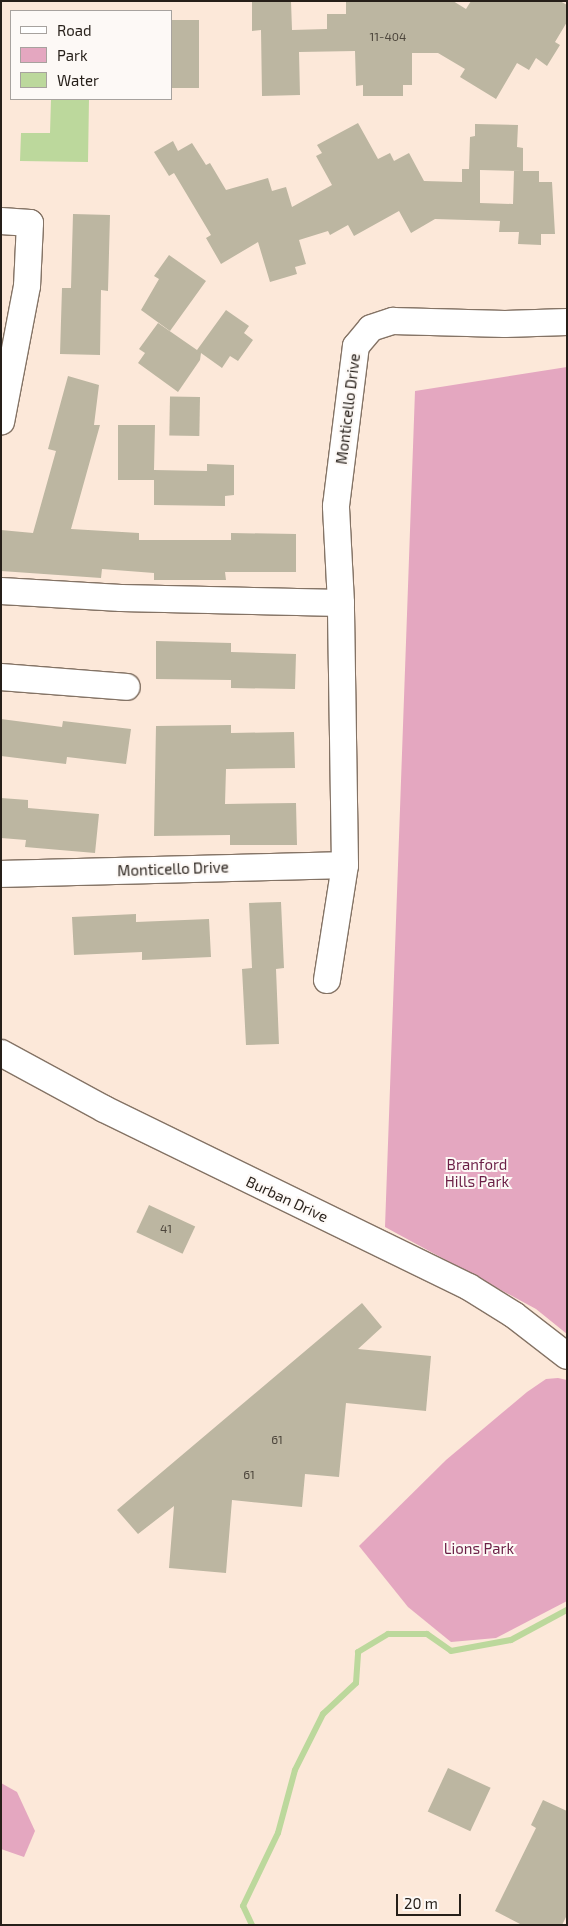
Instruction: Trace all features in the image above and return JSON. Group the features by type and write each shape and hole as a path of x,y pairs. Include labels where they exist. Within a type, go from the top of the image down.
{"street":[{"path":"1,221 30,223 28,286 1,422"},
{"name":"Monticello Drive","path":"327,980 345,864 341,603 336,506 356,346 371,328 393,321 505,324 567,322"},
{"path":"1,591 121,598 341,603"},
{"path":"1,677 127,687"},
{"name":"Monticello Drive","path":"1,874 345,864"},
{"name":"Burban Drive","path":"1,1053 104,1110 469,1287 514,1315 567,1356"}],"green space":[{"name":"Branford Hills Park","path":"567,367 567,1334 536,1309 385,1227 415,391"},
{"name":"Lions Park","path":"558,1378 567,1380 567,1601 496,1638 451,1642 408,1607 359,1546 446,1460 527,1392 546,1379"},
{"path":"1,1783 17,1792 35,1831 24,1857 1,1849"}],"water":[{"path":"51,100 89,100 88,162 20,161 21,133 50,133"}],"building":[{"path":"252,1 291,1 292,30 327,29 327,14 346,14 346,2 453,1 466,9 471,1 560,1 567,5 567,22 555,42 560,45 547,66 536,58 529,70 517,63 496,99 460,77 465,69 438,53 412,53 412,85 403,85 403,96 363,96 363,85 356,86 355,51 299,52 300,95 262,96 261,30 252,31"},
{"path":"172,20 199,20 199,88 172,88"},
{"path":"358,123 378,159 390,153 394,161 409,153 424,181 462,182 462,169 469,169 470,137 475,136 475,124 518,125 517,147 523,148 523,171 539,171 539,182 552,182 555,234 541,234 541,245 518,244 519,232 499,232 500,221 435,219 411,233 399,211 354,236 348,225 330,235 328,231 299,240 306,264 295,267 297,274 270,282 258,242 221,264 206,238 211,235 174,173 169,176 154,152 173,141 178,151 192,143 206,165 210,163 226,190 268,178 272,191 286,187 292,207 332,185 316,156 322,153 317,145","holes":["480,170 523,171 514,171 513,204 480,203"]},
{"path":"73,214 110,215 108,291 101,290 100,355 60,354 62,288 71,288"},
{"path":"169,255 206,281 170,331 141,310 159,279 154,276"},
{"path":"226,310 249,326 244,333 253,340 238,361 230,356 222,368 201,353 200,360 178,392 138,363 145,353 139,349 158,323 197,350"},
{"path":"68,376 99,385 94,425 100,425 71,529 139,533 139,540 231,540 231,533 296,534 296,572 225,572 226,580 154,580 154,573 102,569 101,578 1,571 1,530 33,533 56,451 48,449"},
{"path":"170,396 200,397 199,436 169,435"},
{"path":"118,425 155,425 154,470 207,471 207,464 234,465 234,495 225,496 225,506 154,505 154,480 118,480"},
{"path":"156,641 231,643 231,652 296,654 295,689 231,688 231,680 156,679"},
{"path":"1,719 62,727 63,721 131,729 126,764 67,757 66,764 1,756"},
{"path":"231,725 231,733 294,732 295,768 226,769 225,804 296,803 297,845 230,845 230,835 154,836 156,726"},
{"path":"1,798 28,800 28,808 99,814 95,853 25,847 26,840 1,838"},
{"path":"281,902 284,968 276,969 279,1044 246,1045 242,969 252,968 249,903"},
{"path":"136,914 136,922 209,919 211,957 142,960 142,952 74,955 72,917"},
{"path":"149,1205 195,1227 183,1254 136,1232"},
{"path":"362,1303 382,1327 358,1349 431,1356 426,1411 346,1403 339,1477 305,1474 302,1507 232,1500 226,1573 169,1568 174,1506 138,1534 117,1510"},
{"path":"448,1768 491,1788 470,1831 428,1812"},
{"path":"543,1800 567,1811 567,1915 562,1925 522,1925 495,1911 536,1828 531,1825"}],"waterway":[{"path":"252,1925 243,1906 278,1833 295,1770 323,1714 356,1683 358,1652 388,1634 427,1634 451,1651 511,1640 567,1610"}]}
